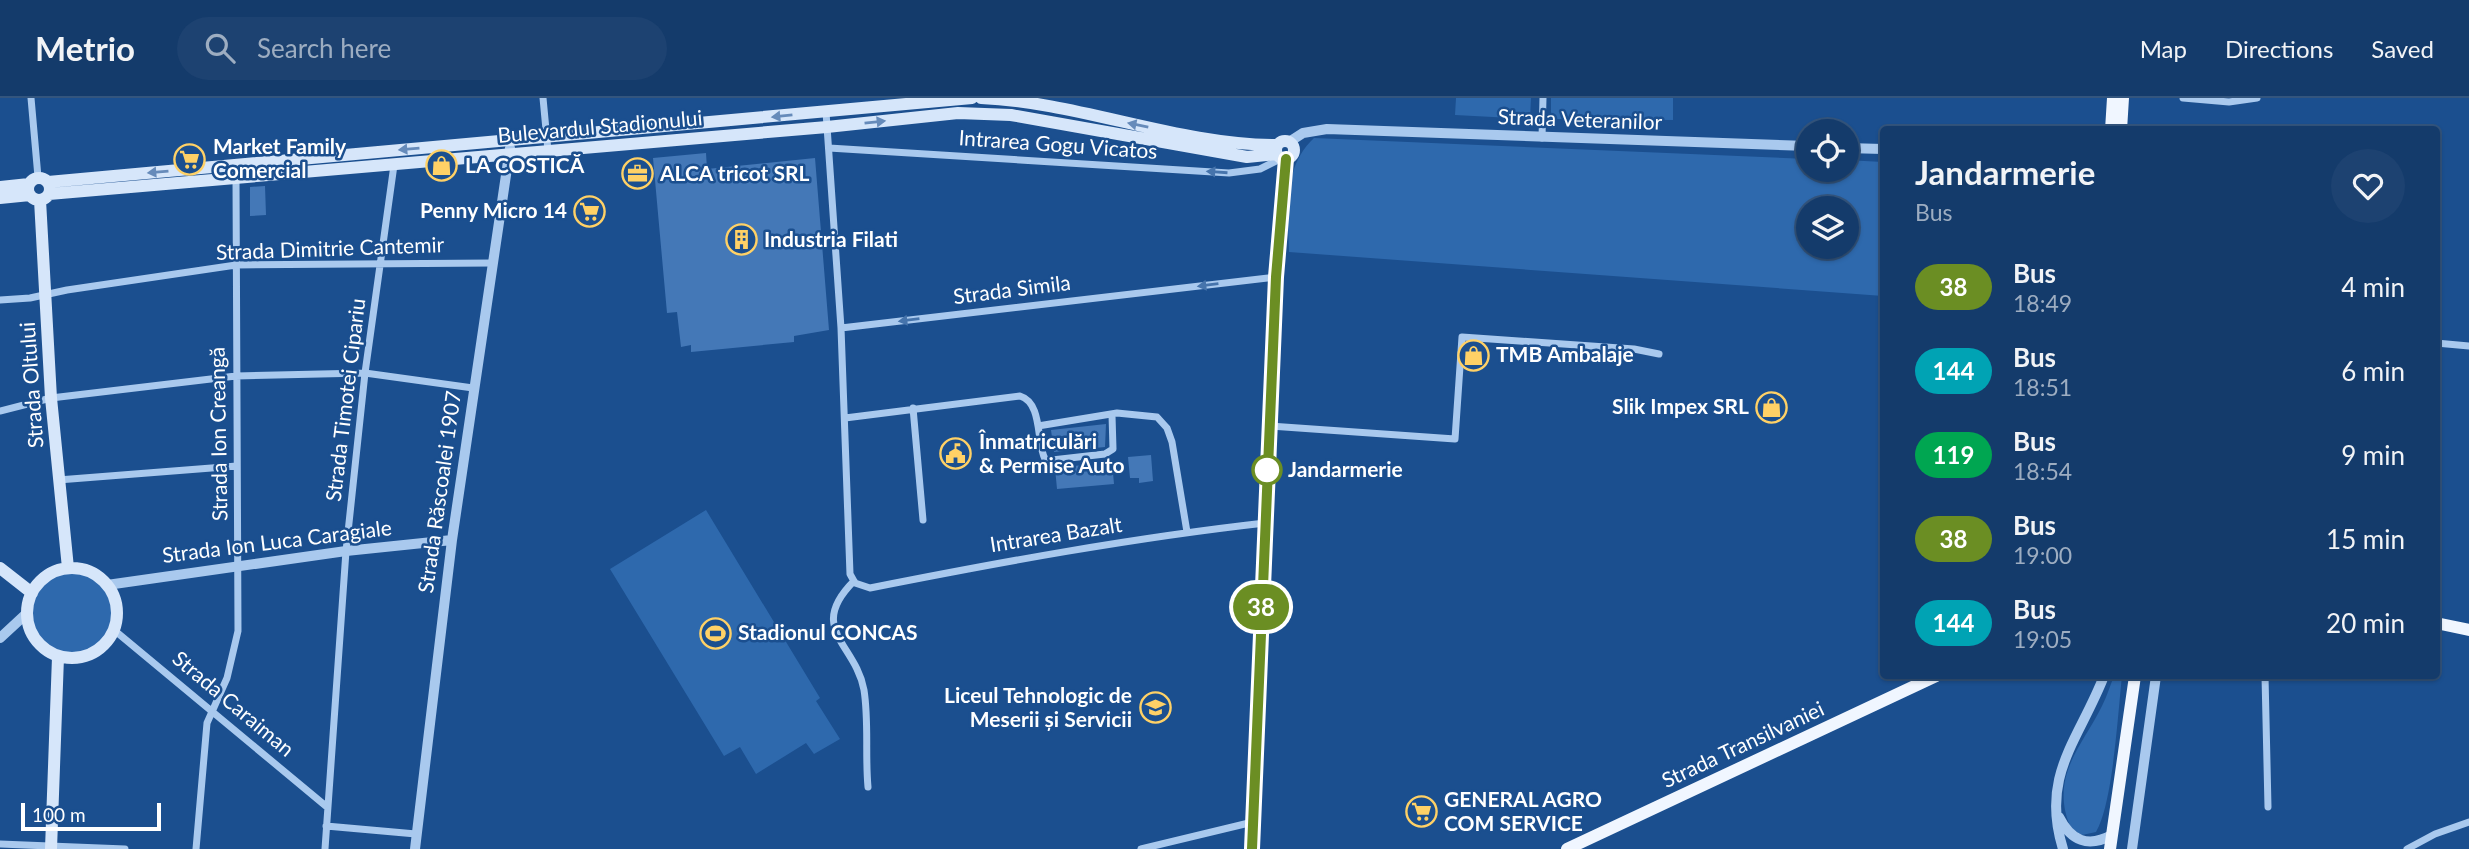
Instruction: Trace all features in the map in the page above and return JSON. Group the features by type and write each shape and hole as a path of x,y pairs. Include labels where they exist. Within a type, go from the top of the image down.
{"main road":[{"name":"Bulevardul Stadionului","path":"0,198 39,189 510,148 826,111 972,98"},
{"path":"981,98 1010,99 1214,140 1284,151 1269,426 1252,849"},
{"path":"2111,126 2113,98"},
{"path":"2121,126 2123,98"},
{"name":"Bulevardul Stadionului","path":"547,144 827,127 958,113 1011,116 1247,157 1284,151"},
{"name":"Bulevardul Stadionului","path":"0,187 39,189 236,179 394,165 510,148"},
{"name":"Strada Oltului","path":"39,189 57,480 68,568"},
{"path":"0,568 32,593"},
{"path":"68,568 85,570 107,584 116,602 117,622 103,647 92,654 80,658 58,657 39,643 30,631 26,614 32,593 47,575 68,568"},
{"path":"2440,624 2469,630"},
{"path":"51,848 58,657"},
{"name":"Strada Transilvaniei","path":"1567,849 1930,679"},
{"path":"2110,849 2135,679"}],"street":[{"path":"31,98 39,189"},
{"path":"543,98 547,144"},
{"path":"1542,138 1543,98"},
{"path":"2183,98 2229,102 2257,98"},
{"path":"1010,99 1011,116"},
{"path":"826,111 841,328 850,575 855,582 834,605 833,625 863,687 867,787"},
{"name":"Strada Veteranilor","path":"1284,151 1310,131 1327,129 1796,146"},
{"name":"Strada Răscoalei 1907","path":"415,849 452,540 510,148"},
{"name":"Intrarea Gogu Vicatos","path":"829,148 1229,173 1261,169 1284,151"},
{"path":"1859,148 1880,149"},
{"name":"Strada Timotei Cipariu","path":"324,849 346,551 365,373 394,165"},
{"name":"Strada Ion Creangă","path":"195,849 207,723 227,678 236,648 240,601 236,179"},
{"name":"Strada Dimitrie Cantemir","path":"0,300 236,265 492,263"},
{"name":"Strada Simila","path":"841,328 1276,277"},
{"path":"1269,426 1455,439 1462,337 1634,349 1659,354"},
{"path":"2440,343 2469,346"},
{"path":"0,411 51,398 236,376 365,373 473,388"},
{"path":"845,418 1020,396 1030,401 1045,459 1105,454 1113,449 1115,441 1112,415"},
{"path":"913,408 923,520"},
{"path":"1038,426 1118,413 1157,417 1167,428 1172,442 1187,532"},
{"path":"57,480 237,466"},
{"name":"Intrarea Bazalt","path":"855,582 870,587 994,563 1187,532 1265,523"},
{"name":"Strada Ion Luca Caragiale","path":"107,584 346,551 452,540"},
{"path":"0,638 26,614"},
{"name":"Strada Caraiman","path":"114,630 327,807"},
{"path":"2063,849 2057,814 2056,785 2064,759 2103,679"},
{"path":"2132,849 2156,679"},
{"path":"2265,679 2268,807"},
{"path":"2057,814 2064,828 2078,840 2090,843 2112,835"},
{"path":"1141,849 1253,822"},
{"path":"2407,849 2435,834 2469,822"},
{"path":"326,826 416,834"},
{"path":"0,844 125,849"}],"shaded area":[{"path":"1456,98 1531,98 1530,119 1455,115"},
{"path":"1551,98 1673,98 1673,120 1551,119"},
{"path":"1314,138 1796,158 1796,182 1859,182 1859,161 1880,162 1880,296 1289,252 1288,206 1296,163"},
{"name":"Stadionul CONCAS","path":"706,510 820,698 816,701 840,739 814,754 806,743 756,774 740,747 724,756 610,569"},
{"path":"72,568 89,571 104,581 114,596 117,613 114,630 104,645 89,655 72,658 55,655 40,645 30,630 27,613 30,596 40,581 55,571"},
{"path":"2113,679 2122,679 2107,801 2096,832 2082,835 2072,828 2067,819 2065,781 2074,755 2102,706"}],"building":[{"name":"Industria Filati","path":"706,153 707,169 815,158 829,330 794,336 794,342 691,352 691,345 681,347 677,312 667,313 653,158"},
{"path":"265,186 266,215 250,216 250,187"},
{"path":"1106,424 1105,447 1054,452 1051,430"},
{"path":"1151,455 1153,481 1139,483 1139,478 1130,478 1128,457"},
{"path":"1112,462 1114,484 1057,489 1055,468"}],"bus line":[{"name":"38","path":"1252,849 1276,277 1286,159"}],"place":[{"name":"Market Family Comercial","path":"190,159"},
{"name":"LA COSTICĂ","path":"442,166"},
{"name":"ALCA tricot SRL","path":"637,174"},
{"name":"Penny Micro 14","path":"590,211"},
{"name":"Industria Filati","path":"741,240"},
{"name":"TMB Ambalaje","path":"1473,355"},
{"name":"Slik Impex SRL","path":"1772,407"},
{"name":"Înmatriculări & Permise Auto","path":"956,454"},
{"name":"Jandarmerie","path":"1267,470"},
{"name":"Stadionul CONCAS","path":"715,633"},
{"name":"Liceul Tehnologic de Meserii și Servicii","path":"1155,708"},
{"name":"GENERAL AGRO COM SERVICE","path":"1421,812"}]}
